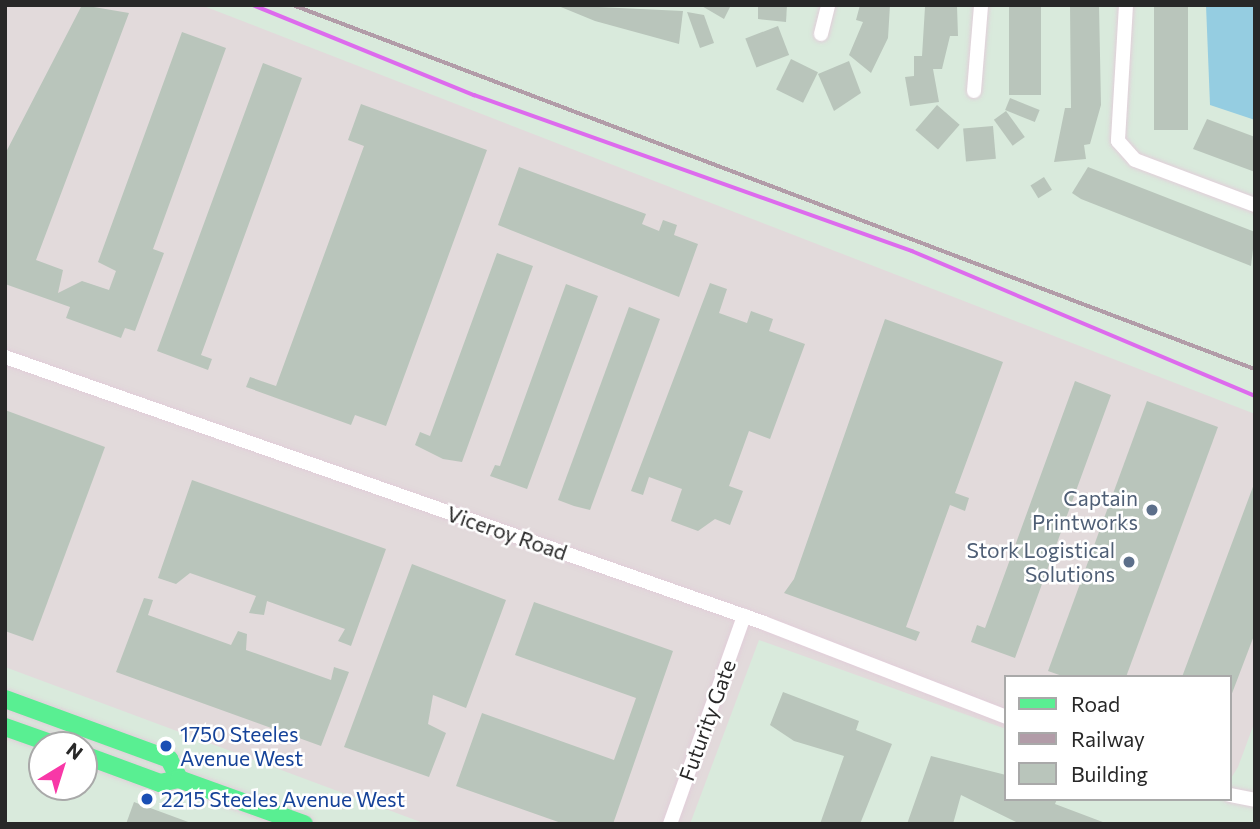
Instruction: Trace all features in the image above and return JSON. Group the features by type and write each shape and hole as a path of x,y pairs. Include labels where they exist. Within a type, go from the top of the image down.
{"main road":[{"path":"5,699 169,758 179,779"},
{"path":"5,727 28,735"},
{"path":"98,744 105,733"},
{"path":"98,760 160,783 179,779 304,824"}],"street":[{"path":"821,34 828,5"},
{"path":"974,92 981,5"},
{"path":"1126,5 1118,141 1135,160 1255,205"},
{"name":"Viceroy Road","path":"5,357 744,616 1004,716"},
{"name":"Futurity Gate","path":"670,824 744,616"},
{"path":"1232,795 1255,800"}],"shaded area":[{"path":"5,5 201,5 1255,414 1255,721 1232,777 1232,675 1004,675 1004,728 759,640 690,824 426,824 5,667"},
{"path":"1206,5 1255,5 1255,120 1210,105"}],"building":[{"path":"82,5 129,13 36,260 63,270 58,293 82,281 109,290 116,271 98,262 182,32 226,48 153,249 164,253 135,331 125,328 121,338 66,318 70,307 5,284 5,154"},
{"path":"556,5 683,11 679,44 595,21"},
{"path":"700,5 731,5 724,19"},
{"path":"758,5 787,5 786,22 758,19"},
{"path":"860,5 890,5 888,38 871,73 849,55 863,22 856,20"},
{"path":"1009,5 1041,5 1041,95 1009,95"},
{"path":"1070,5 1099,5 1101,105 1090,144 1084,145 1086,159 1054,162 1065,108 1071,108"},
{"path":"1154,5 1188,5 1188,130 1154,130"},
{"path":"957,6 958,36 950,36 942,69 933,69 939,102 910,106 905,77 914,76 914,56 922,56 925,7"},
{"path":"687,12 704,15 714,43 700,48"},
{"path":"778,26 789,55 756,67 745,39"},
{"path":"791,59 818,72 803,103 776,90"},
{"path":"849,61 861,93 834,111 818,74"},
{"path":"263,63 302,78 201,355 212,359 208,370 157,351"},
{"path":"1010,98 1040,110 1035,122 1005,110"},
{"path":"361,104 487,150 386,426 355,415 351,425 246,387 250,377 276,386 364,146 348,140"},
{"path":"937,105 960,125 938,150 915,130"},
{"path":"1006,111 1025,137 1013,146 994,120"},
{"path":"1207,119 1255,137 1255,172 1193,149"},
{"path":"993,126 996,159 966,161 963,129"},
{"path":"519,167 646,214 642,224 659,231 663,220 677,225 674,235 698,244 679,297 498,225"},
{"path":"1088,167 1255,232 1251,266 1081,199 1072,193"},
{"path":"1044,177 1052,190 1038,198 1030,185"},
{"path":"497,253 533,266 462,462 443,459 415,445 420,432 430,436"},
{"path":"710,283 727,289 719,313 747,323 751,311 773,319 769,331 805,344 770,439 749,431 729,486 743,491 730,525 715,519 698,531 671,521 682,489 649,477 643,495 631,491"},
{"path":"566,284 598,296 527,489 490,476 495,465 500,466"},
{"path":"629,307 660,319 590,510 558,500"},
{"path":"885,319 1003,362 955,493 969,498 965,511 950,505 906,627 920,632 916,641 784,593 794,579"},
{"path":"1075,381 1111,395 1015,658 971,642 977,625 985,628"},
{"path":"1147,401 1218,427 1127,675 1059,675 1048,671"},
{"path":"5,410 105,447 33,641 5,631"},
{"path":"192,480 386,549 351,646 338,641 345,629 267,601 264,615 249,613 256,596 190,573 176,584 158,578"},
{"path":"1254,484 1255,633 1232,693 1232,675 1183,675"},
{"path":"412,564 506,600 466,708 433,695 428,724 446,733 429,777 344,747"},
{"path":"144,598 153,600 148,615 231,645 238,631 247,634 246,650 331,680 334,667 349,672 321,746 116,672"},
{"path":"534,602 673,651 613,824 564,824 456,786 482,713 614,760 636,698 515,655"},
{"path":"783,692 859,721 856,730 892,744 860,824 820,824 844,756 794,741 770,725"},
{"path":"931,756 1004,774 1004,801 1056,801 1055,804 1108,824 1016,822 961,795 953,824 907,824"},
{"path":"134,802 191,823 191,824 126,824"}],"waterway":[{"path":"253,5 474,95 912,251 1255,396"}],"railway":[{"path":"293,5 1255,369"}],"place":[{"name":"Captain Printworks","path":"1152,510"},
{"name":"Stork Logistical Solutions","path":"1129,562"},
{"name":"1750 Steeles Avenue West","path":"166,746"},
{"name":"2215 Steeles Avenue West","path":"147,799"}]}
